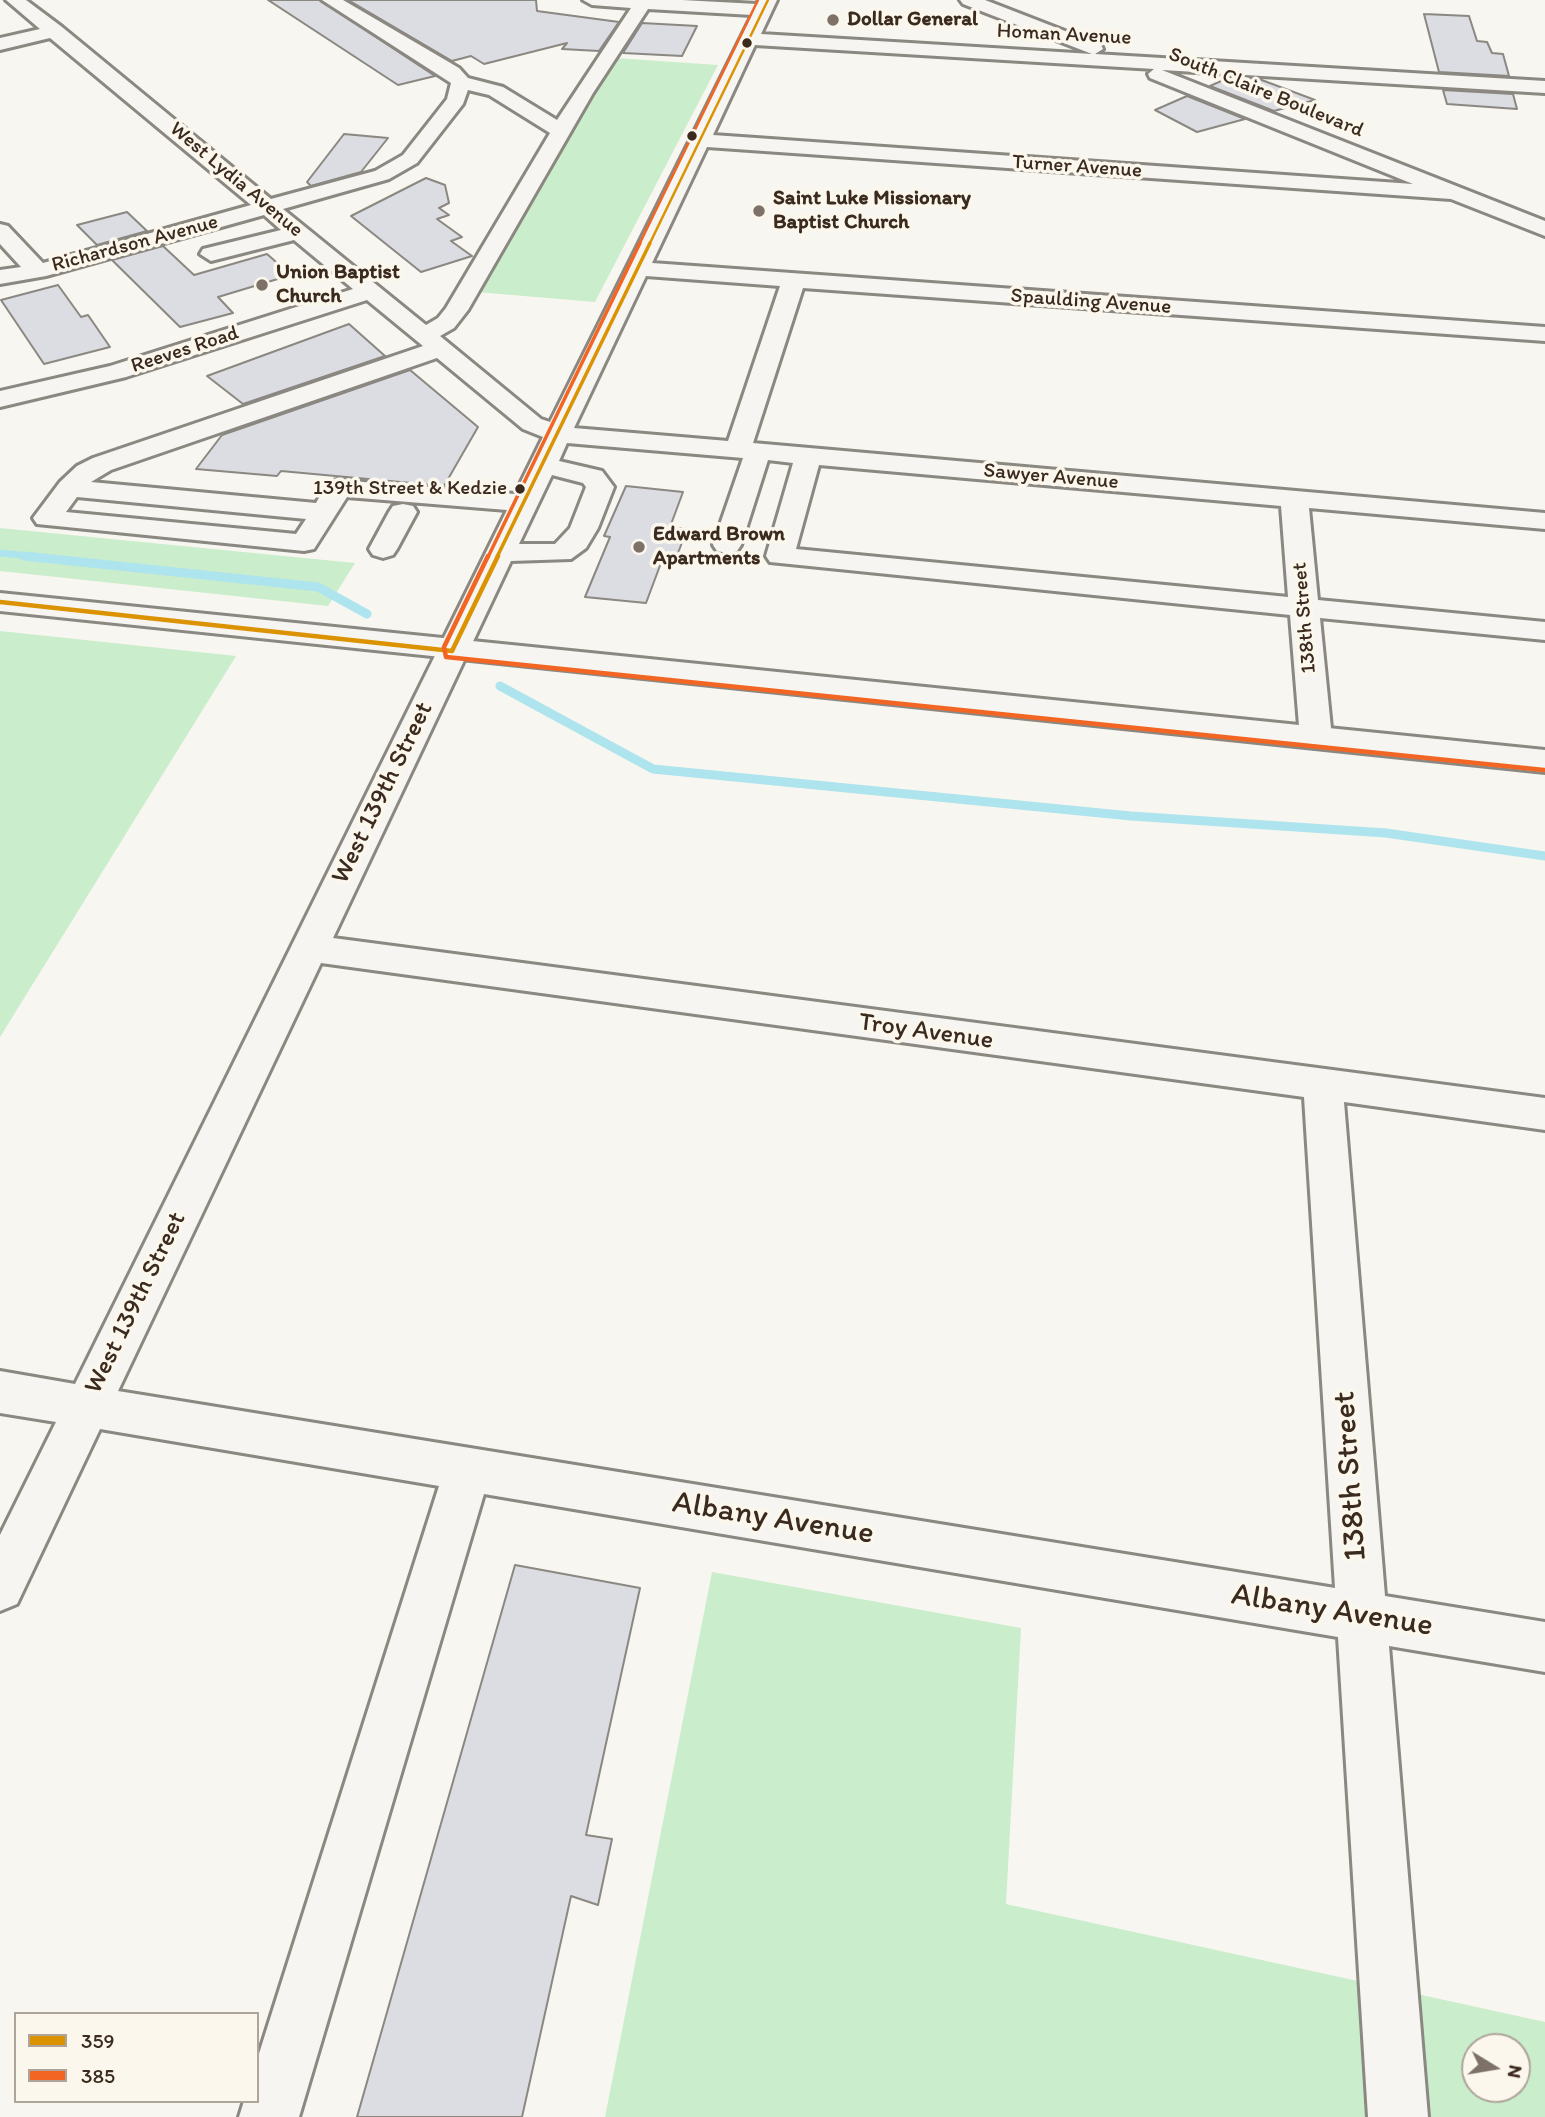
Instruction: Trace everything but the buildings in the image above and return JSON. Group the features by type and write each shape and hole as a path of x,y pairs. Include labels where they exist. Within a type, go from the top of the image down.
{"street":[{"name":"West Lydia Avenue","path":"15,0 532,424 558,434"},
{"path":"335,3 360,0"},
{"path":"592,0 765,5"},
{"name":"South Claire Boulevard","path":"969,0 1545,229"},
{"path":"331,500 304,543 47,518 86,472 102,464 431,343 456,310 566,123 644,2"},
{"path":"335,3 452,72 461,82 485,86 526,110 566,123"},
{"name":"West 139th Street","path":"0,1587 765,5"},
{"path":"0,44 56,31"},
{"name":"Homan Avenue","path":"748,39 1545,87"},
{"name":"Richardson Avenue","path":"0,277 38,271 382,175 402,165 416,153 456,100 461,82"},
{"name":"Turner Avenue","path":"699,140 1455,193"},
{"path":"0,231 38,271"},
{"path":"211,254 298,232"},
{"name":"Spaulding Avenue","path":"637,269 1545,334"},
{"path":"727,545 748,451 794,280"},
{"name":"Reeves Road","path":"0,399 117,372 368,292"},
{"path":"281,294 307,311"},
{"name":"Sawyer Avenue","path":"558,434 1545,521"},
{"path":"808,456 780,556 1304,605 1545,631"},
{"path":"500,552 561,553 576,542 584,528 600,487 592,477 542,465"},
{"path":"70,488 277,508 331,500 520,512"},
{"name":"138th Street","path":"1294,499 1316,738"},
{"path":"331,500 402,512 520,512"},
{"path":"383,550 402,512"},
{"path":"0,602 452,651 1545,761"},
{"name":"Troy Avenue","path":"308,948 1545,1114"},
{"name":"138th Street","path":"1323,1086 1398,2117"},
{"name":"Albany Avenue","path":"0,1392 1545,1647"},
{"path":"269,2117 468,1469"}],"green space":[{"path":"615,58 718,65 595,302 477,292"},
{"path":"0,528 355,563 328,606 0,571"},
{"path":"0,631 236,656 0,1037"},
{"path":"712,1572 1021,1628 1006,1904 1545,2022 1545,2117 605,2117"}],"waterway":[{"path":"0,553 40,557"},
{"path":"24,556 318,587 367,614"},
{"path":"500,686 653,769 1131,816 1386,833 1545,856"}],"transit line":[{"name":"385","path":"758,0 444,647 446,657 1544,770"},
{"name":"359","path":"452,651 768,0"},
{"name":"359","path":"0,602 452,651"}],"place":[{"name":"Dollar General","path":"833,20"},
{"name":"Saint Luke Missionary Baptist Church","path":"759,211"},
{"name":"Union Baptist Church","path":"262,285"},
{"name":"139th Street & Kedzie","path":"520,489"},
{"name":"Edward Brown Apartments","path":"639,547"}]}
